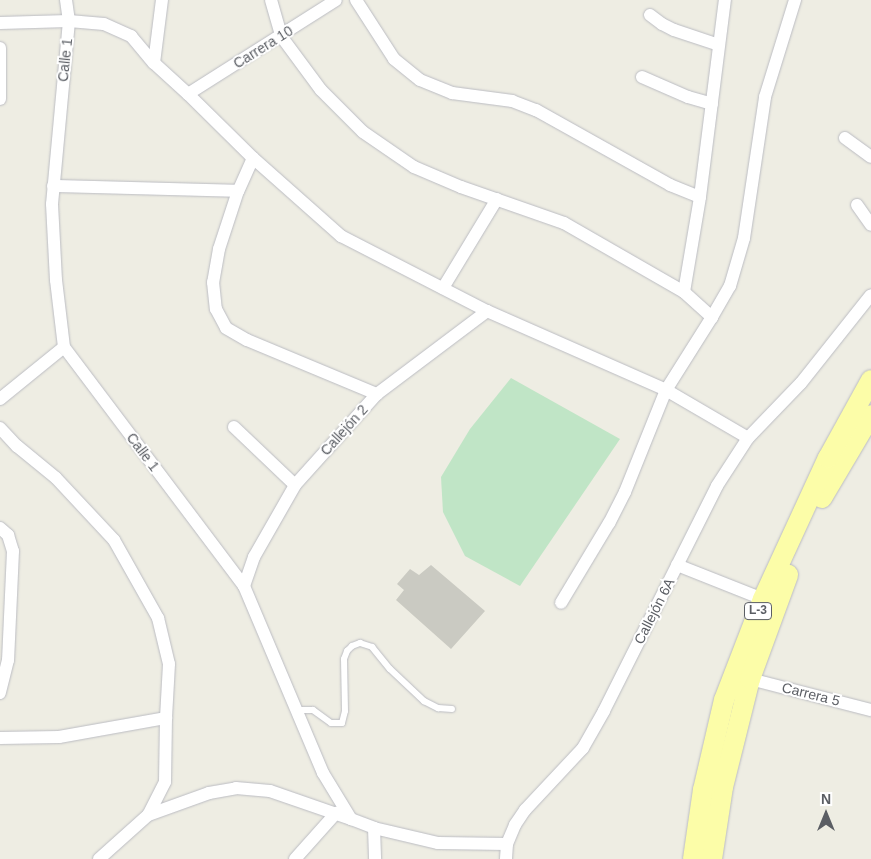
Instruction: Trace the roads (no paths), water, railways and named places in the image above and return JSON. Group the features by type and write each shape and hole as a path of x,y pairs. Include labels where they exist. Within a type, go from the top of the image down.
{"main road":[{"name":"L-3","path":"693,859 703,790 724,700 763,598 828,458 871,380"},
{"name":"L-3","path":"712,859 723,787 750,679 779,596 824,494 871,415"}],"street":[{"name":"Calle 1","path":"66,0 69,21 53,186 56,280 64,347 244,586 323,773 351,819"},
{"path":"154,64 162,0"},
{"path":"270,0 281,36 321,90 363,132 414,167 461,187 564,222 684,292 712,317"},
{"name":"Carrera 10","path":"188,94 336,0"},
{"path":"356,0 394,59 420,80 452,93 512,101 536,110 654,176 700,197"},
{"path":"684,292 700,197 725,0"},
{"path":"561,603 609,523 625,492 666,390 730,286 744,238 765,97 794,0"},
{"path":"650,15 674,30 719,45"},
{"path":"0,24 69,21 104,24 131,36 154,64 188,94 253,158 341,236 487,311 666,390 748,438"},
{"path":"0,48 0,99"},
{"path":"642,77 675,92 712,104"},
{"path":"846,138 871,157"},
{"path":"253,158 238,191 219,249 213,282 216,309 226,328 247,340 377,394"},
{"path":"53,186 238,191"},
{"path":"443,288 497,199"},
{"path":"857,205 871,225"},
{"name":"Callejón 6A","path":"506,859 507,844 515,825 526,810 582,748 604,711 717,486 748,438 801,383 871,295"},
{"name":"Callejón 2","path":"244,586 254,557 295,485 377,394 487,311"},
{"path":"0,399 64,347"},
{"path":"234,427 295,485"},
{"path":"0,428 17,446 56,478 114,540 158,618 169,664 165,782 148,815 98,859"},
{"path":"0,528 8,535 13,551 8,660 0,693"},
{"path":"677,565 763,598"},
{"name":"Carrera 5","path":"750,679 871,710"},
{"path":"0,738 59,737 166,718"},
{"path":"148,815 209,793 236,788 270,791 374,828 438,843 507,844"},
{"path":"295,859 336,813"},
{"path":"374,828 375,859"}],"lane":[{"path":"297,710 313,710 331,723 342,723 345,712 344,659 347,651 360,643 372,647 390,669 424,701 438,708 452,709"}]}
